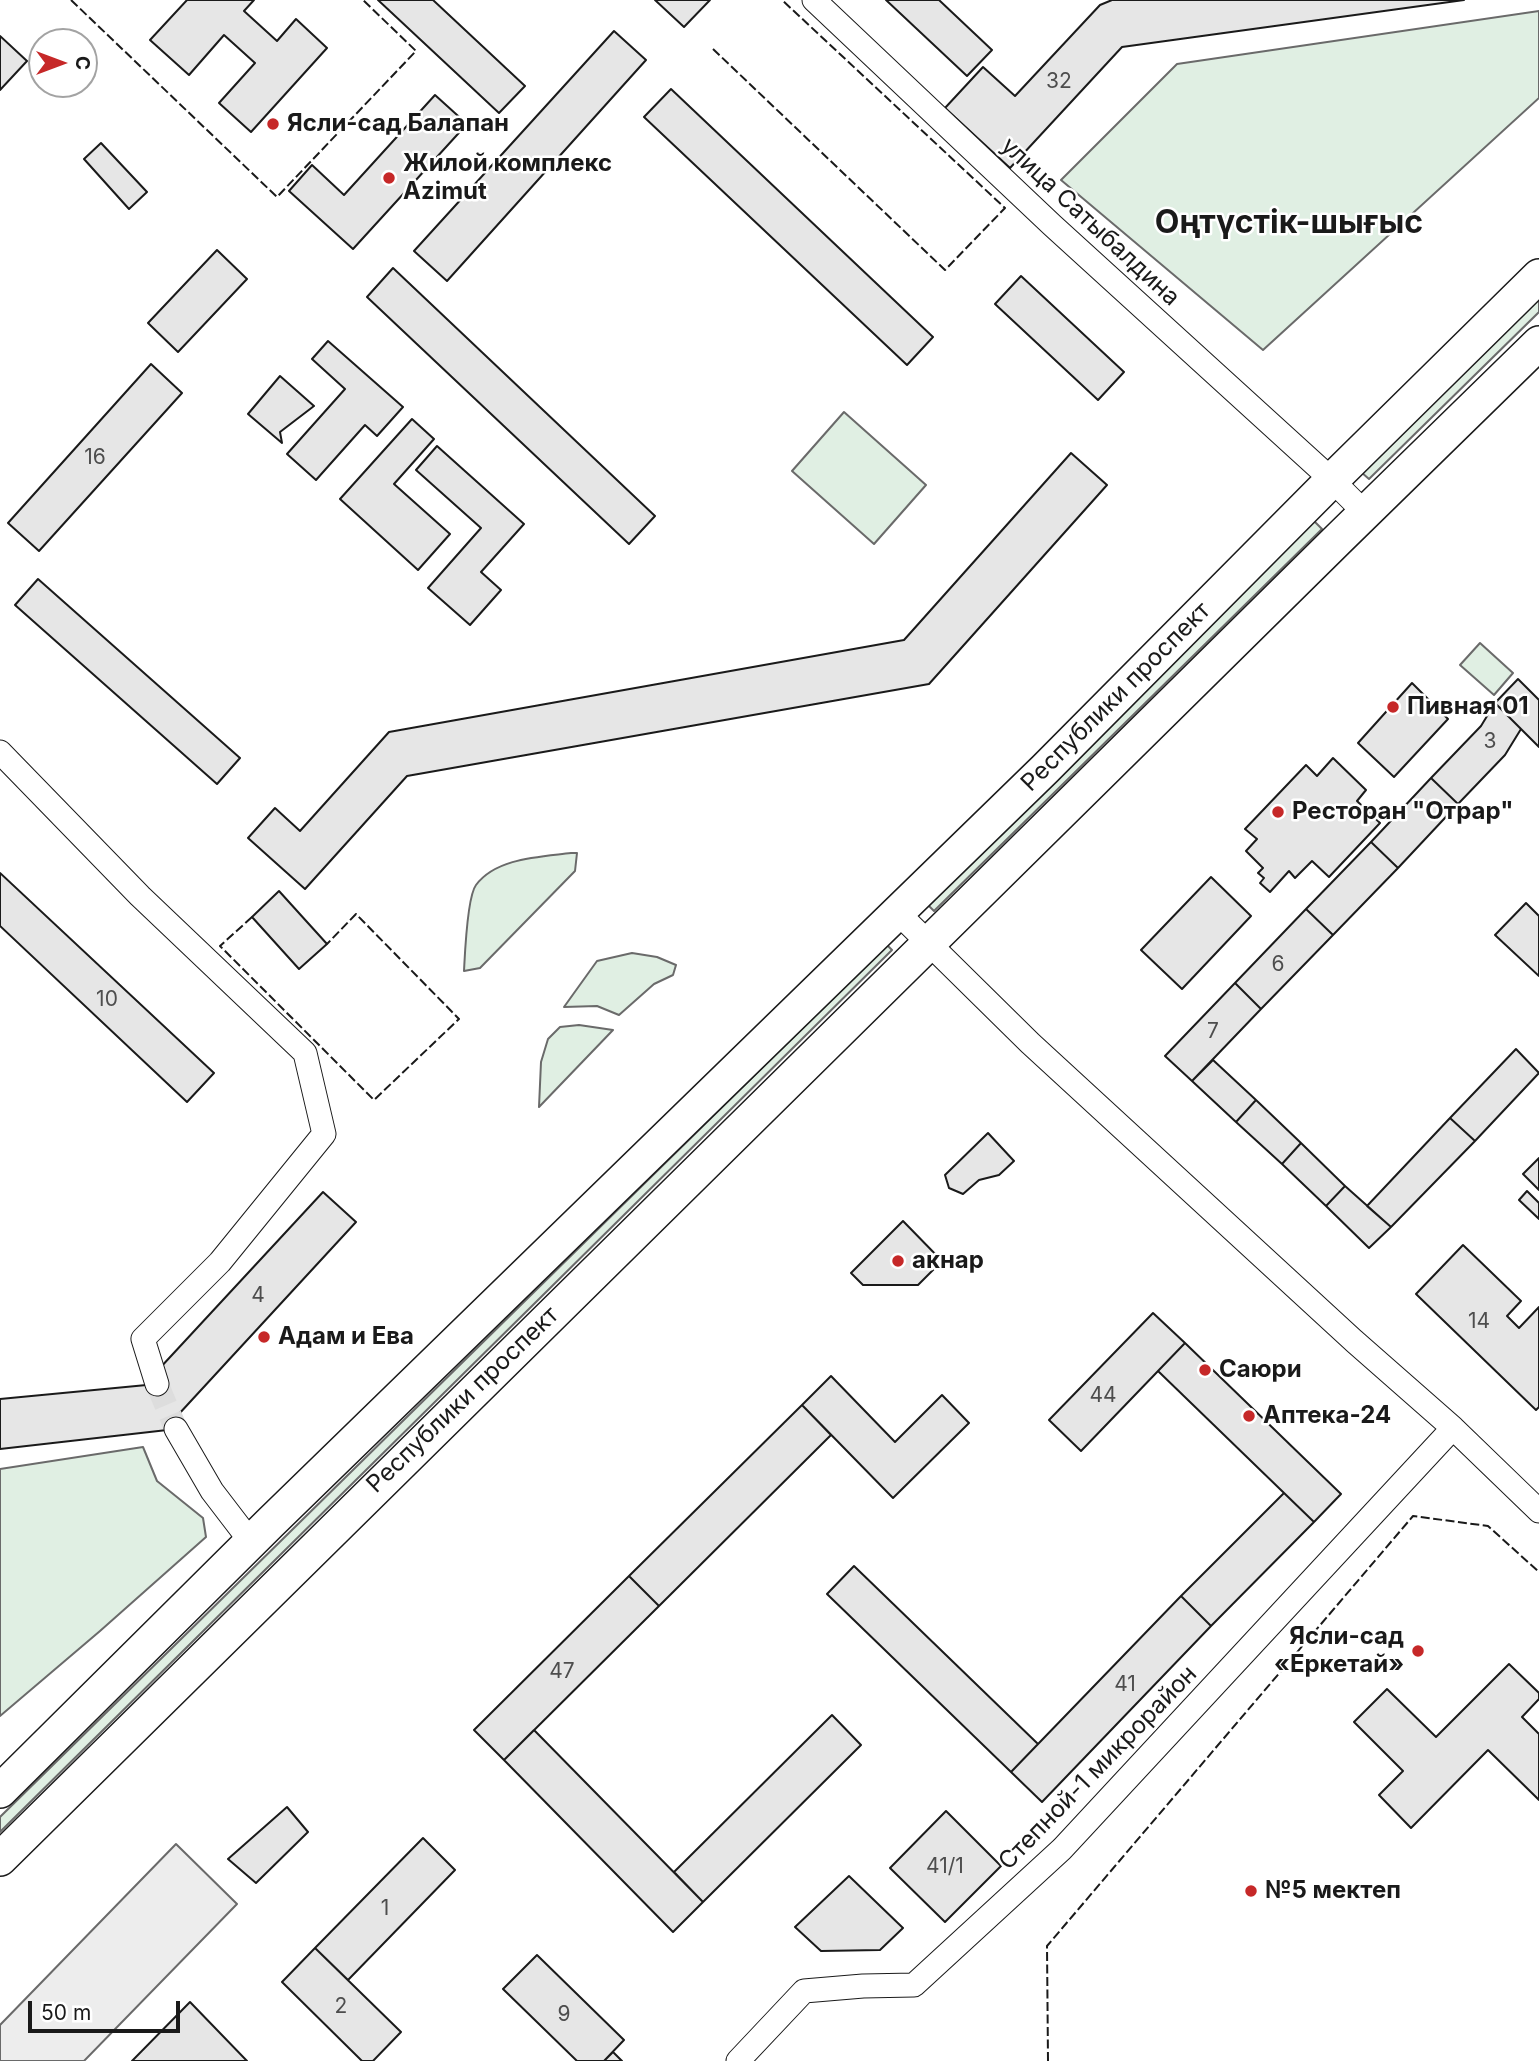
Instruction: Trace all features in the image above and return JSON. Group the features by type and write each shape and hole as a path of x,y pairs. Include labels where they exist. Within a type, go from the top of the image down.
{"highway":[{"name":"Республики проспект","path":"0,1791 251,1542 1045,769 1539,276"},
{"name":"Республики проспект","path":"0,1859 304,1556 1539,343"}],"street":[{"name":"улица Сатыбалдина","path":"814,0 1052,225 1332,480"},
{"path":"1332,480 1364,512"},
{"path":"0,752 140,896 305,1053 324,1134 220,1262 144,1339 157,1384"},
{"path":"897,912 1031,1043 1354,1341 1453,1428 1539,1511"},
{"name":"Степной-1 микрорайон","path":"738,2061 804,1992 863,1986 914,1985 1062,1849 1453,1428"},
{"path":"176,1429 199,1472 251,1542"}],"green space":[{"path":"1539,11 1539,98 1263,350 1061,180 1177,64"},
{"path":"1539,297 1539,312 1369,479 1361,472"},
{"path":"844,412 926,485 874,544 792,471"},
{"path":"1314,521 1322,529 934,911 926,903"},
{"path":"1480,643 1513,673 1494,695 1460,665"},
{"path":"577,853 575,871 480,968 464,971 469,913 476,885 495,869 506,864"},
{"path":"887,945 892,950 0,1832 0,1817"},
{"path":"632,953 657,957 676,965 673,975 654,984 619,1015 597,1006 564,1007 597,961"},
{"path":"579,1025 613,1030 539,1107 541,1062 548,1039 560,1027"},
{"path":"143,1447 157,1481 203,1518 206,1537 0,1716 0,1469"}],"shaded area":[{"path":"176,1844 237,1904 84,2061 0,2061 0,2025"}],"building":[{"path":"187,0 254,0 244,11 277,41 296,19 327,48 251,132 219,103 255,63 224,35 189,75 150,40"},
{"path":"378,0 433,0 525,86 499,113"},
{"path":"655,0 710,0 684,27"},
{"path":"886,0 939,0 992,50 967,76"},
{"path":"1112,0 1464,0 1122,47 1010,168 945,108 983,67 1015,96 1100,5"},
{"path":"614,31 646,60 447,281 414,251"},
{"path":"0,36 27,61 0,90"},
{"path":"671,89 933,337 907,365 644,117"},
{"name":"Жилой комплекс Azimut","path":"435,95 467,124 353,249 289,191 312,165 344,195"},
{"path":"101,143 147,192 129,209 84,159"},
{"path":"217,250 247,279 178,352 148,323"},
{"path":"393,268 655,516 629,544 367,297"},
{"path":"1021,276 1124,372 1098,400 995,304"},
{"path":"328,341 403,407 377,436 365,425 316,480 287,454 345,389 312,359"},
{"path":"151,364 182,393 39,551 8,523"},
{"path":"280,376 314,406 280,432 282,443 248,414"},
{"path":"412,419 434,439 394,484 450,534 418,570 340,499"},
{"path":"437,446 524,524 481,572 501,590 470,625 428,588 481,528 416,470"},
{"path":"1071,453 1107,485 929,684 407,776 305,889 248,838 275,808 300,831 389,732 904,640"},
{"path":"38,579 240,758 217,784 15,605"},
{"path":"1518,679 1539,700 1539,747 1495,703"},
{"path":"1412,683 1448,719 1394,777 1358,743"},
{"path":"1495,703 1521,729 1505,755 1458,804 1431,778 1481,726"},
{"path":"1333,758 1366,790 1357,801 1380,823 1329,877 1312,861 1295,878 1289,871 1270,892 1260,883 1264,878 1258,873 1263,868 1246,851 1257,839 1245,829 1306,765 1317,776"},
{"path":"1431,778 1458,804 1398,868 1371,842"},
{"path":"1371,842 1398,868 1333,935 1306,909"},
{"path":"0,873 214,1073 187,1102 0,926"},
{"path":"1211,877 1251,916 1182,989 1141,950"},
{"path":"279,891 327,944 299,969 252,917"},
{"path":"1526,903 1539,916 1539,976 1495,935"},
{"path":"1306,909 1333,935 1261,1009 1235,983"},
{"path":"1235,983 1261,1009 1192,1081 1165,1056"},
{"path":"1516,1049 1539,1073 1475,1141 1450,1118"},
{"path":"1213,1060 1256,1100 1236,1122 1192,1081"},
{"path":"1256,1100 1301,1143 1282,1164 1236,1122"},
{"path":"1450,1118 1475,1141 1391,1227 1367,1206"},
{"path":"988,1133 1014,1161 999,1175 979,1180 963,1194 949,1188 945,1175"},
{"path":"1301,1143 1345,1186 1326,1206 1282,1164"},
{"path":"1539,1158 1539,1190 1523,1174"},
{"path":"1345,1186 1391,1227 1369,1248 1326,1206"},
{"path":"1527,1191 1539,1203 1539,1219 1519,1200"},
{"path":"323,1192 356,1222 178,1415 176,1429 0,1449 0,1399 157,1384 159,1369"},
{"path":"903,1221 942,1261 918,1285 863,1285 851,1273"},
{"path":"1463,1245 1521,1301 1507,1316 1519,1328 1539,1307 1539,1407 1536,1410 1416,1294"},
{"path":"1153,1313 1185,1343 1081,1451 1049,1420"},
{"path":"1185,1343 1341,1494 1314,1522 1158,1371"},
{"path":"831,1376 895,1442 942,1395 969,1423 893,1498 802,1405"},
{"path":"802,1405 831,1435 659,1606 629,1576"},
{"path":"1284,1493 1314,1522 1211,1626 1181,1596"},
{"path":"854,1566 1038,1744 1011,1772 827,1594"},
{"path":"629,1576 659,1606 504,1760 474,1730"},
{"path":"1181,1596 1211,1626 1042,1802 1011,1772"},
{"path":"1509,1664 1539,1693 1539,1699 1522,1717 1539,1734 1539,1800 1488,1750 1411,1828 1379,1795 1403,1771 1354,1722 1387,1689 1436,1737"},
{"path":"832,1715 861,1745 703,1902 674,1872"},
{"path":"534,1730 703,1902 673,1932 504,1760"},
{"path":"287,1807 308,1832 256,1883 228,1859"},
{"path":"946,1811 1001,1866 945,1922 890,1868"},
{"path":"423,1838 455,1870 348,1980 315,1948"},
{"path":"849,1876 903,1928 880,1950 821,1951 795,1927"},
{"path":"315,1948 401,2032 373,2061 362,2061 282,1982"},
{"path":"537,1955 624,2040 604,2061 577,2061 503,1989"},
{"path":"190,2002 247,2061 132,2061"},
{"path":"613,2052 622,2061 604,2061"}],"tunnel":[{"path":"157,1384 176,1429"}],"fence":[{"path":"71,0 277,197 416,51 363,0"},
{"path":"713,49 945,270 1005,208 782,0"},
{"path":"252,917 220,946 374,1100 459,1019 356,914 327,944"},
{"path":"1048,2061 1047,1946 1413,1516 1488,1526 1539,1572"}],"place":[{"name":"Ясли-сад Балапан","path":"273,124"},
{"name":"Жилой комплекс Azimut","path":"389,178"},
{"name":"Пивная 01","path":"1393,707"},
{"name":"Ресторан \"Отрар\"","path":"1278,812"},
{"name":"акнар","path":"898,1261"},
{"name":"Адам и Ева","path":"264,1337"},
{"name":"Саюри","path":"1205,1370"},
{"name":"Аптека-24","path":"1249,1416"},
{"name":"Ясли-сад «Еркетай»","path":"1418,1651"},
{"name":"№5 мектеп","path":"1251,1891"}],"district":[{"name":"Оңтүстік-шығыс","path":"1289,223"}]}
